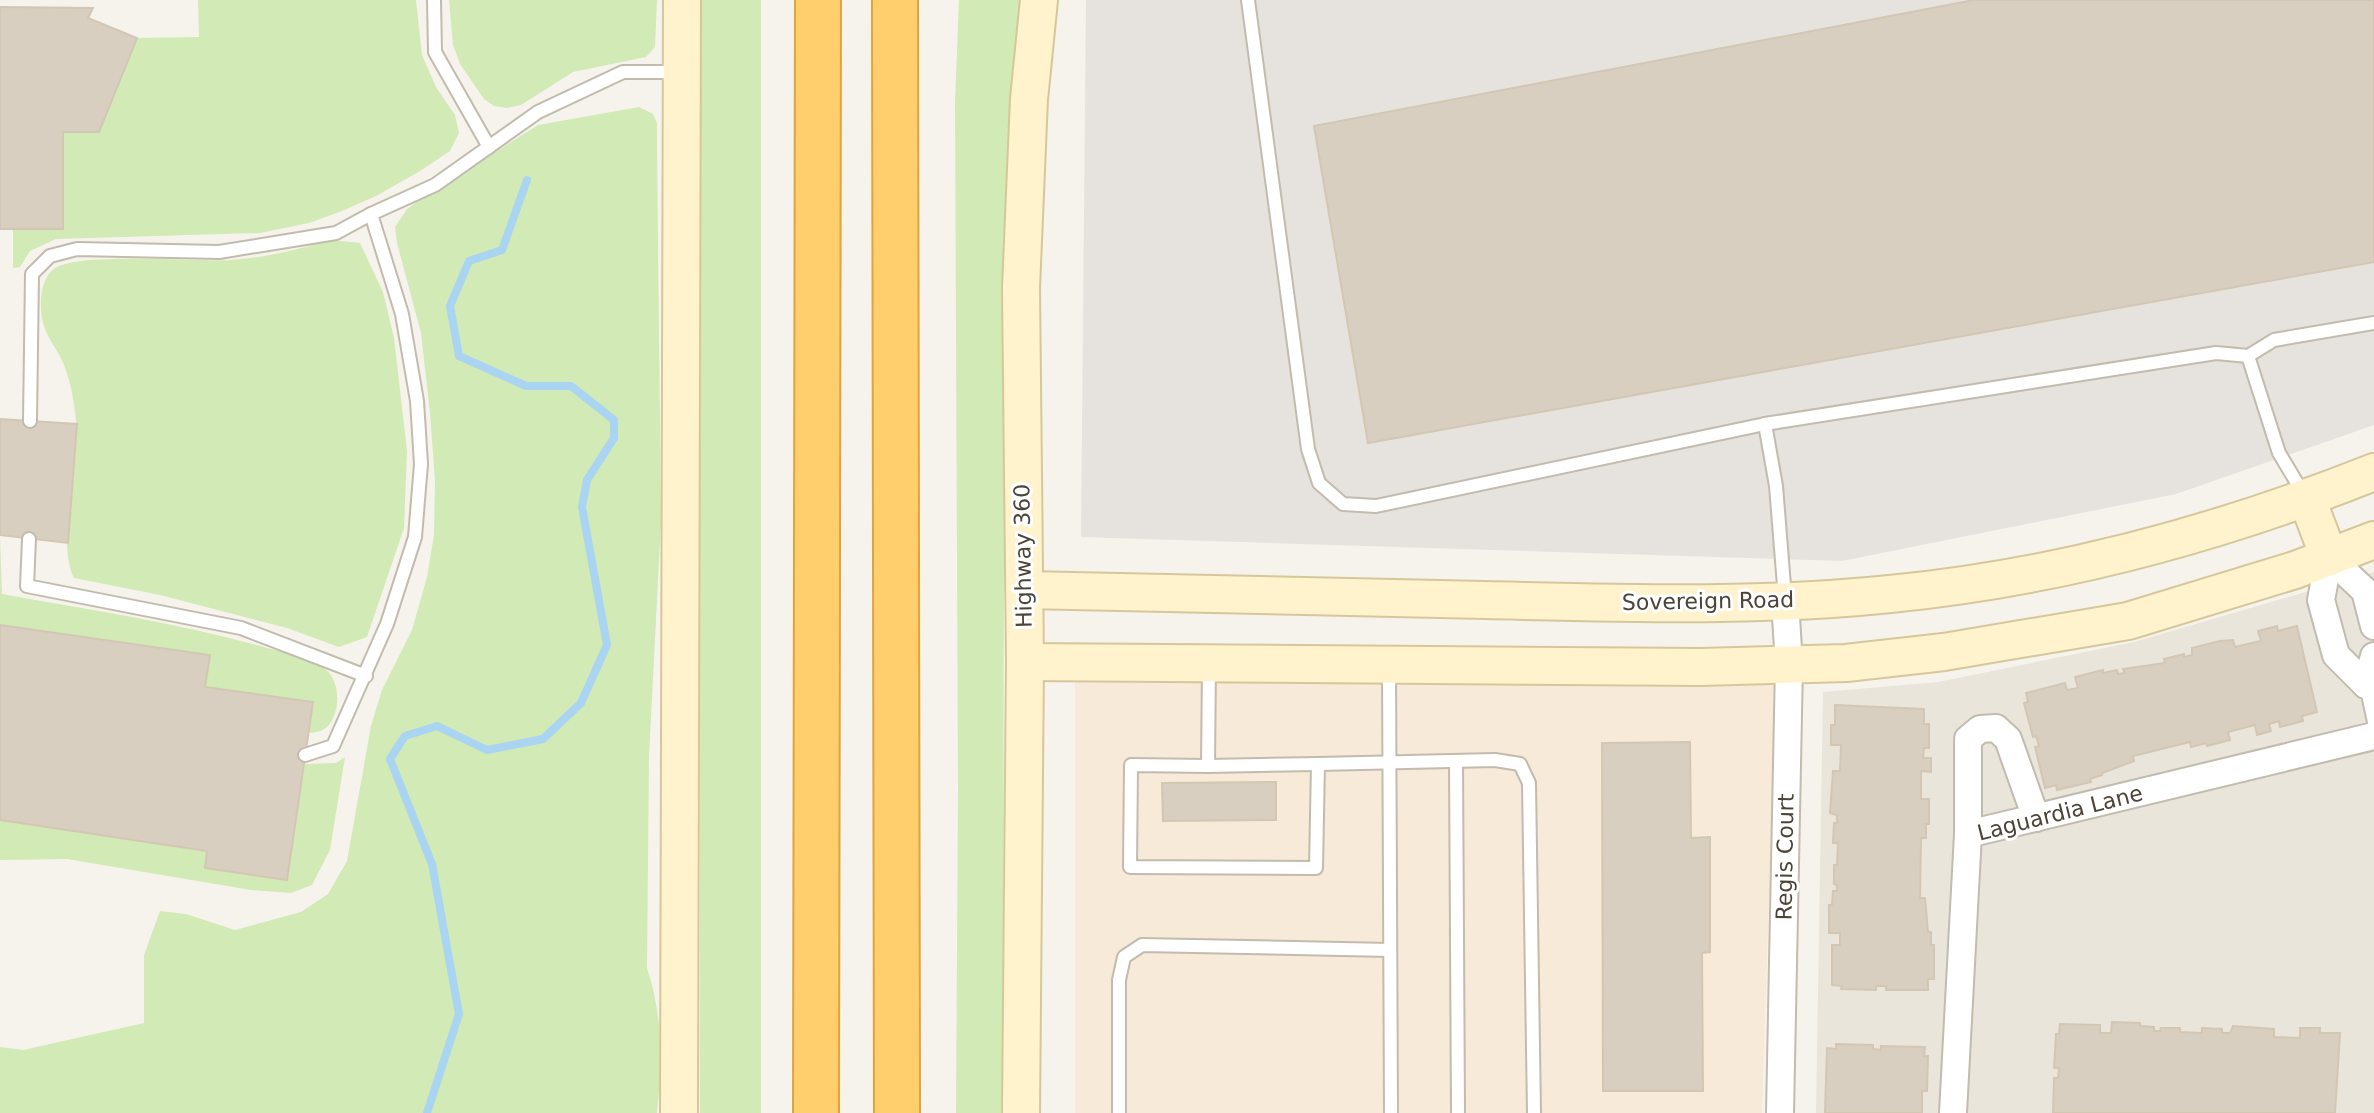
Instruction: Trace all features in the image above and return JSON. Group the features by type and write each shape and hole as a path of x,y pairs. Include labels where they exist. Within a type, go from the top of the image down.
{"highway":[{"path":"816,1113 818,0"},
{"path":"895,0 897,1113"}],"street":[{"path":"679,1113 682,0"},
{"name":"Highway 360","path":"1021,1113 1025,590 1021,288 1029,99 1039,0"},
{"name":"Sovereign Road","path":"1025,590 1704,605 1890,594 2015,577 2154,547 2307,499 2374,472"},
{"path":"2307,499 2329,557 2365,591 2374,626"},
{"path":"1025,662 1685,667 1846,663 1944,652 2128,621 2295,570 2374,540"},
{"path":"2329,557 2321,600 2336,655 2366,685 2374,656"},
{"name":"Regis Court","path":"1780,1113 1789,665 1785,601"},
{"path":"1968,834 1968,739 1980,729 1996,728 2008,739 2036,818"},
{"name":"Laguardia Lane","path":"1953,1113 1968,834 2374,736"}],"lane":[{"path":"434,0 435,52 489,147"},
{"path":"1248,0 1308,449 1319,483 1343,504 1376,506 1765,424 2216,353 2248,356 2274,340 2374,323"},
{"path":"30,421 32,274 50,256 77,249 219,252 336,233 435,185 538,112 623,72 683,72"},
{"path":"305,755 333,746 387,624 415,537 421,464 417,401 402,314 371,214"},
{"path":"2248,356 2279,453 2307,499"},
{"path":"1765,424 1776,486 1785,601"},
{"path":"29,539 27,586 241,628 366,676"},
{"path":"1208,766 1209,663"},
{"path":"1389,665 1391,1113"},
{"path":"2366,685 2374,722"},
{"path":"1318,764 1316,868 1130,867 1131,765 1208,766 1318,764 1390,764 1495,760 1520,764 1529,783 1534,1113"},
{"path":"1456,762 1458,1113"},
{"path":"1119,1113 1119,980 1124,957 1142,945 1390,950"}],"shaded area":[{"path":"1086,0 2374,0 2374,425 2176,494 1842,561 1081,537"},
{"path":"2374,572 2374,1113 1816,1113 1823,692 1938,682 2134,642"},
{"path":"1075,680 1776,680 1762,1113 1075,1113"}],"green space":[{"path":"198,0 416,0 422,55 436,87 455,115 459,133 450,151 378,195 309,223 260,233 56,239 30,251 20,267 13,268 13,229 63,228 63,132 99,132 137,38 199,37"},
{"path":"449,0 657,0 655,47 646,57 573,72 521,105 507,108 494,106 484,99 460,64 453,45"},
{"path":"700,0 761,0 761,1113 700,1113"},
{"path":"959,0 1021,0 1012,98 1007,245 1004,1113 956,1113 955,102"},
{"path":"639,107 653,114 657,123 661,522 649,756 647,968 656,1004 660,1040 657,1113 0,1113 0,1047 23,1050 144,1023 144,955 160,911 186,914 235,930 301,912 328,894 347,861 371,726 382,690 412,630 427,577 434,535 435,481 421,333 395,227 407,209 418,201 538,125"},
{"path":"332,240 360,243 383,292 394,338 407,451 404,528 367,637 339,647 287,628 160,595 74,578 67,543 76,421 66,372 41,314 41,296 48,275 55,268 88,260 231,260 295,250"},
{"path":"0,535 2,594 168,624 304,658 324,668 335,683 337,701 331,722 322,730 309,733 313,702 205,687 0,625"},
{"path":"345,757 330,850 312,885 291,893 251,890 67,859 0,860 0,820 207,851 205,868 287,880 304,764 336,763"}],"building":[{"path":"1974,0 2374,0 2374,262 1368,443 1314,126"},
{"path":"0,7 93,8 88,18 137,38 99,132 63,132 63,229 0,229"},
{"path":"0,419 77,424 68,543 0,535"},
{"path":"0,625 210,655 205,687 313,702 287,880 205,868 207,851 0,820"},
{"path":"2277,626 2278,631 2297,626 2317,712 2302,716 2303,721 2280,727 2279,721 2269,724 2271,731 2257,735 2255,725 2228,732 2230,740 2207,746 2206,743 2191,747 2190,742 2133,756 2134,761 2102,773 2090,779 2091,782 2057,790 2056,785 2045,788 2035,747 2039,746 2036,736 2033,737 2024,703 2028,702 2026,693 2065,683 2067,690 2078,688 2075,677 2103,670 2103,673 2117,670 2118,674 2125,673 2123,669 2165,663 2164,659 2192,655 2192,648 2220,641 2233,640 2235,647 2261,641 2258,631"},
{"path":"1835,705 1924,709 1924,724 1929,724 1929,748 1924,748 1923,758 1931,758 1931,772 1921,771 1921,799 1929,799 1929,824 1926,824 1926,838 1921,838 1920,898 1925,898 1928,932 1931,932 1931,945 1934,945 1934,979 1928,979 1928,990 1886,990 1886,986 1876,986 1876,990 1841,989 1842,986 1832,985 1832,945 1840,945 1840,933 1829,933 1829,905 1832,905 1833,891 1837,891 1834,865 1837,865 1838,843 1833,843 1837,815 1830,813 1833,771 1840,771 1841,745 1831,745"},
{"path":"1690,742 1691,838 1710,837 1710,952 1702,953 1703,1091 1603,1091 1602,743"},
{"path":"1276,782 1276,820 1163,821 1162,783"},
{"path":"2112,1022 2140,1023 2140,1026 2154,1027 2154,1031 2180,1028 2180,1032 2202,1033 2202,1028 2222,1029 2222,1033 2230,1033 2233,1026 2274,1029 2274,1037 2300,1038 2300,1028 2320,1028 2320,1033 2340,1033 2335,1113 2053,1113 2054,1078 2058,1078 2059,1068 2054,1068 2056,1034 2059,1034 2060,1024 2100,1025 2100,1033 2111,1033"},
{"path":"1836,1044 1873,1045 1873,1049 1881,1050 1881,1046 1925,1047 1924,1056 1928,1056 1927,1091 1922,1091 1922,1113 1825,1113 1827,1048 1836,1049"}],"waterway":[{"path":"427,1113 459,1014 432,864 390,759 405,736 437,726 487,750 543,739 581,703 607,645 582,507 587,480 614,438 614,420 571,386 526,386 459,356 450,306 469,261 502,250 527,180"}]}
